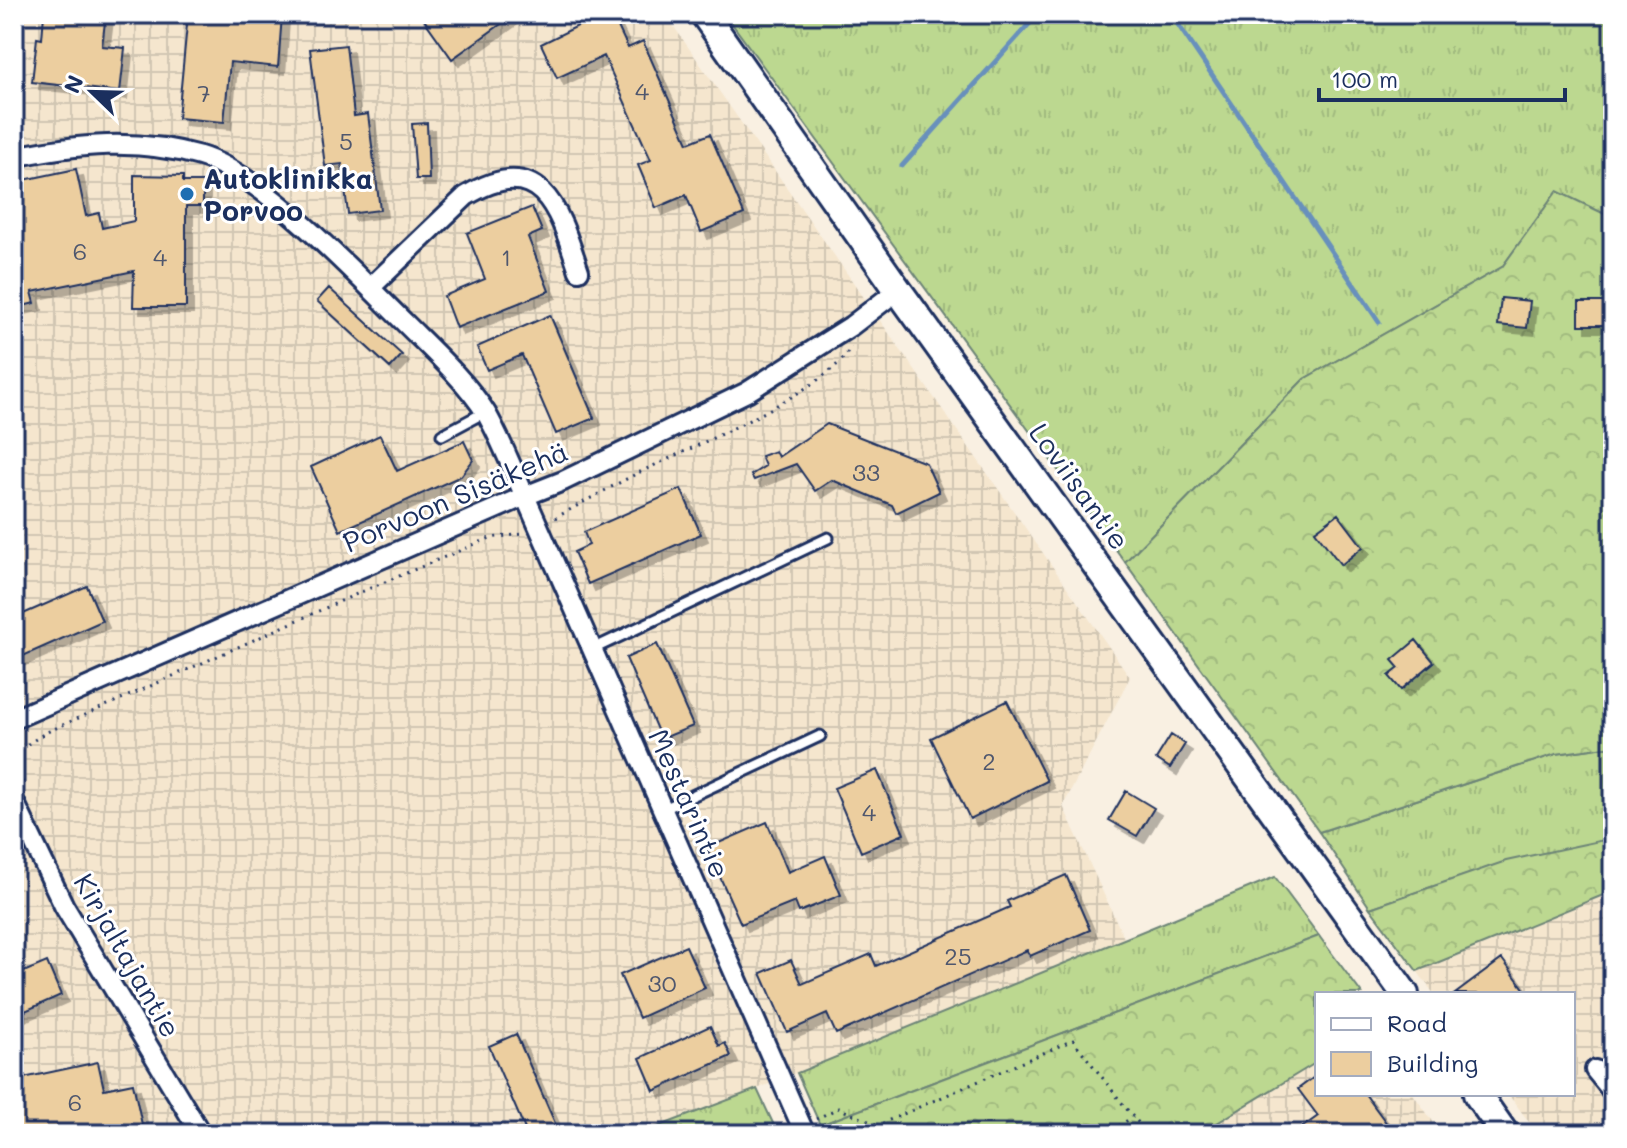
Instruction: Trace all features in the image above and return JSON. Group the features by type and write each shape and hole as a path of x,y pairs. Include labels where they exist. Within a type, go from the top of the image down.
{"main road":[{"name":"Loviisantie","path":"704,14 898,290 1404,992"},
{"path":"1478,1096 1505,1134"}],"street":[{"name":"Mestarintie","path":"14,157 78,146 132,144 203,157 240,176 268,196 370,288 427,345 485,412 593,649 803,1130"},
{"path":"370,288 466,196 484,185 503,179 524,181 550,199 561,216 579,271"},
{"name":"Porvoon Sisäkehä","path":"14,719 563,481 747,392 851,326 898,290"},
{"name":"Kirjaltajantie","path":"14,801 64,906 201,1134"},
{"path":"1595,1070 1613,1092"}],"lane":[{"path":"442,435 485,412"},
{"path":"593,649 828,538"},
{"path":"662,810 820,736"}],"path":[{"path":"14,753 45,733 368,589 490,538 522,534 538,527 785,400 846,357 851,346 851,326"},
{"path":"803,1130 838,1108 878,1125 1073,1040 1149,1134"},
{"path":"1609,1056 1613,1062"},
{"path":"1105,1134 1133,1117"}],"shaded area":[{"path":"14,14 665,14 1130,677 1063,806 1125,940 639,1134 14,1134"},
{"path":"1613,891 1613,1134 1538,1134 1510,1096 1575,1096 1575,992 1433,992 1417,971"},
{"path":"1315,1063 1315,1096 1414,1096 1442,1134 1199,1134"}],"green space":[{"path":"725,14 1613,14 1613,218 1557,192 1502,267 1304,379 1125,562"},
{"path":"1557,191 1613,218 1613,746 1556,754 1319,832 1125,562 1304,379 1502,267"},
{"path":"1613,746 1613,839 1502,863 1370,908 1319,832 1556,754"},
{"path":"1613,838 1613,891 1417,971 1370,908 1506,861"},
{"path":"1275,877 1319,936 820,1125 797,1073"},
{"path":"1319,936 1361,992 1315,992 1315,1063 1199,1134 824,1134 820,1125"},
{"path":"757,1089 778,1134 639,1134"}],"building":[{"path":"44,14 106,14 102,46 125,48 120,92 32,82 37,38 42,39"},
{"path":"188,14 282,15 278,67 230,62 224,122 178,118"},
{"path":"420,14 515,14 452,59"},
{"path":"602,14 612,14 628,48 643,41 688,143 710,134 744,214 701,232 686,195 656,208 638,165 651,160 604,56 557,78 541,44"},
{"path":"346,45 354,116 368,114 380,210 348,214 342,164 325,166 310,49"},
{"path":"427,123 429,179 416,179 412,124"},
{"path":"76,169 86,216 99,213 102,228 134,221 134,175 183,176 183,182 203,182 203,206 186,206 186,307 133,307 134,271 32,292 35,303 14,308 14,182"},
{"path":"532,207 542,231 528,237 549,291 456,328 444,296 485,279 467,233"},
{"path":"329,288 402,355 390,368 317,301"},
{"path":"1501,298 1530,301 1527,328 1498,325"},
{"path":"1579,302 1606,302 1606,325 1579,325"},
{"path":"550,315 594,418 556,434 522,355 487,370 477,347"},
{"path":"827,424 926,463 939,492 896,513 892,505 832,480 815,491 796,464 754,480 751,475 765,466 761,456 775,451 778,457"},
{"path":"380,435 397,471 464,441 473,460 461,476 340,531 311,467"},
{"path":"681,489 701,534 588,584 574,552 589,545 584,532"},
{"path":"1338,514 1363,547 1341,565 1315,531"},
{"path":"87,586 102,621 14,660 14,618"},
{"path":"1416,640 1434,662 1401,690 1389,676 1399,668 1392,660"},
{"path":"657,644 693,726 661,739 626,658"},
{"path":"1007,701 1047,781 970,819 931,738"},
{"path":"1171,735 1185,744 1170,768 1156,759"},
{"path":"877,770 904,834 861,852 834,788"},
{"path":"1126,791 1154,808 1137,836 1109,820"},
{"path":"767,822 788,872 825,856 841,895 799,912 795,902 741,924 707,848"},
{"path":"1066,875 1090,930 1030,956 1027,950 836,1034 827,1014 787,1032 761,973 791,960 802,984 871,954 876,966 1010,907 1007,901"},
{"path":"686,946 705,988 639,1018 620,975"},
{"path":"1502,959 1527,992 1458,992"},
{"path":"47,962 61,995 14,1016 14,976"},
{"path":"710,1026 719,1046 725,1043 731,1056 654,1091 640,1058"},
{"path":"516,1034 558,1130 549,1134 527,1134 489,1046"},
{"path":"98,1062 104,1089 133,1083 144,1134 18,1134 14,1114 14,1080"},
{"path":"1315,1076 1315,1096 1366,1096 1390,1128 1382,1134 1293,1134 1318,1116 1298,1089"}],"waterway":[{"path":"902,166 1038,14"},
{"path":"1171,14 1379,322"}],"place":[{"name":"Autoklinikka Porvoo","path":"187,194"}]}
